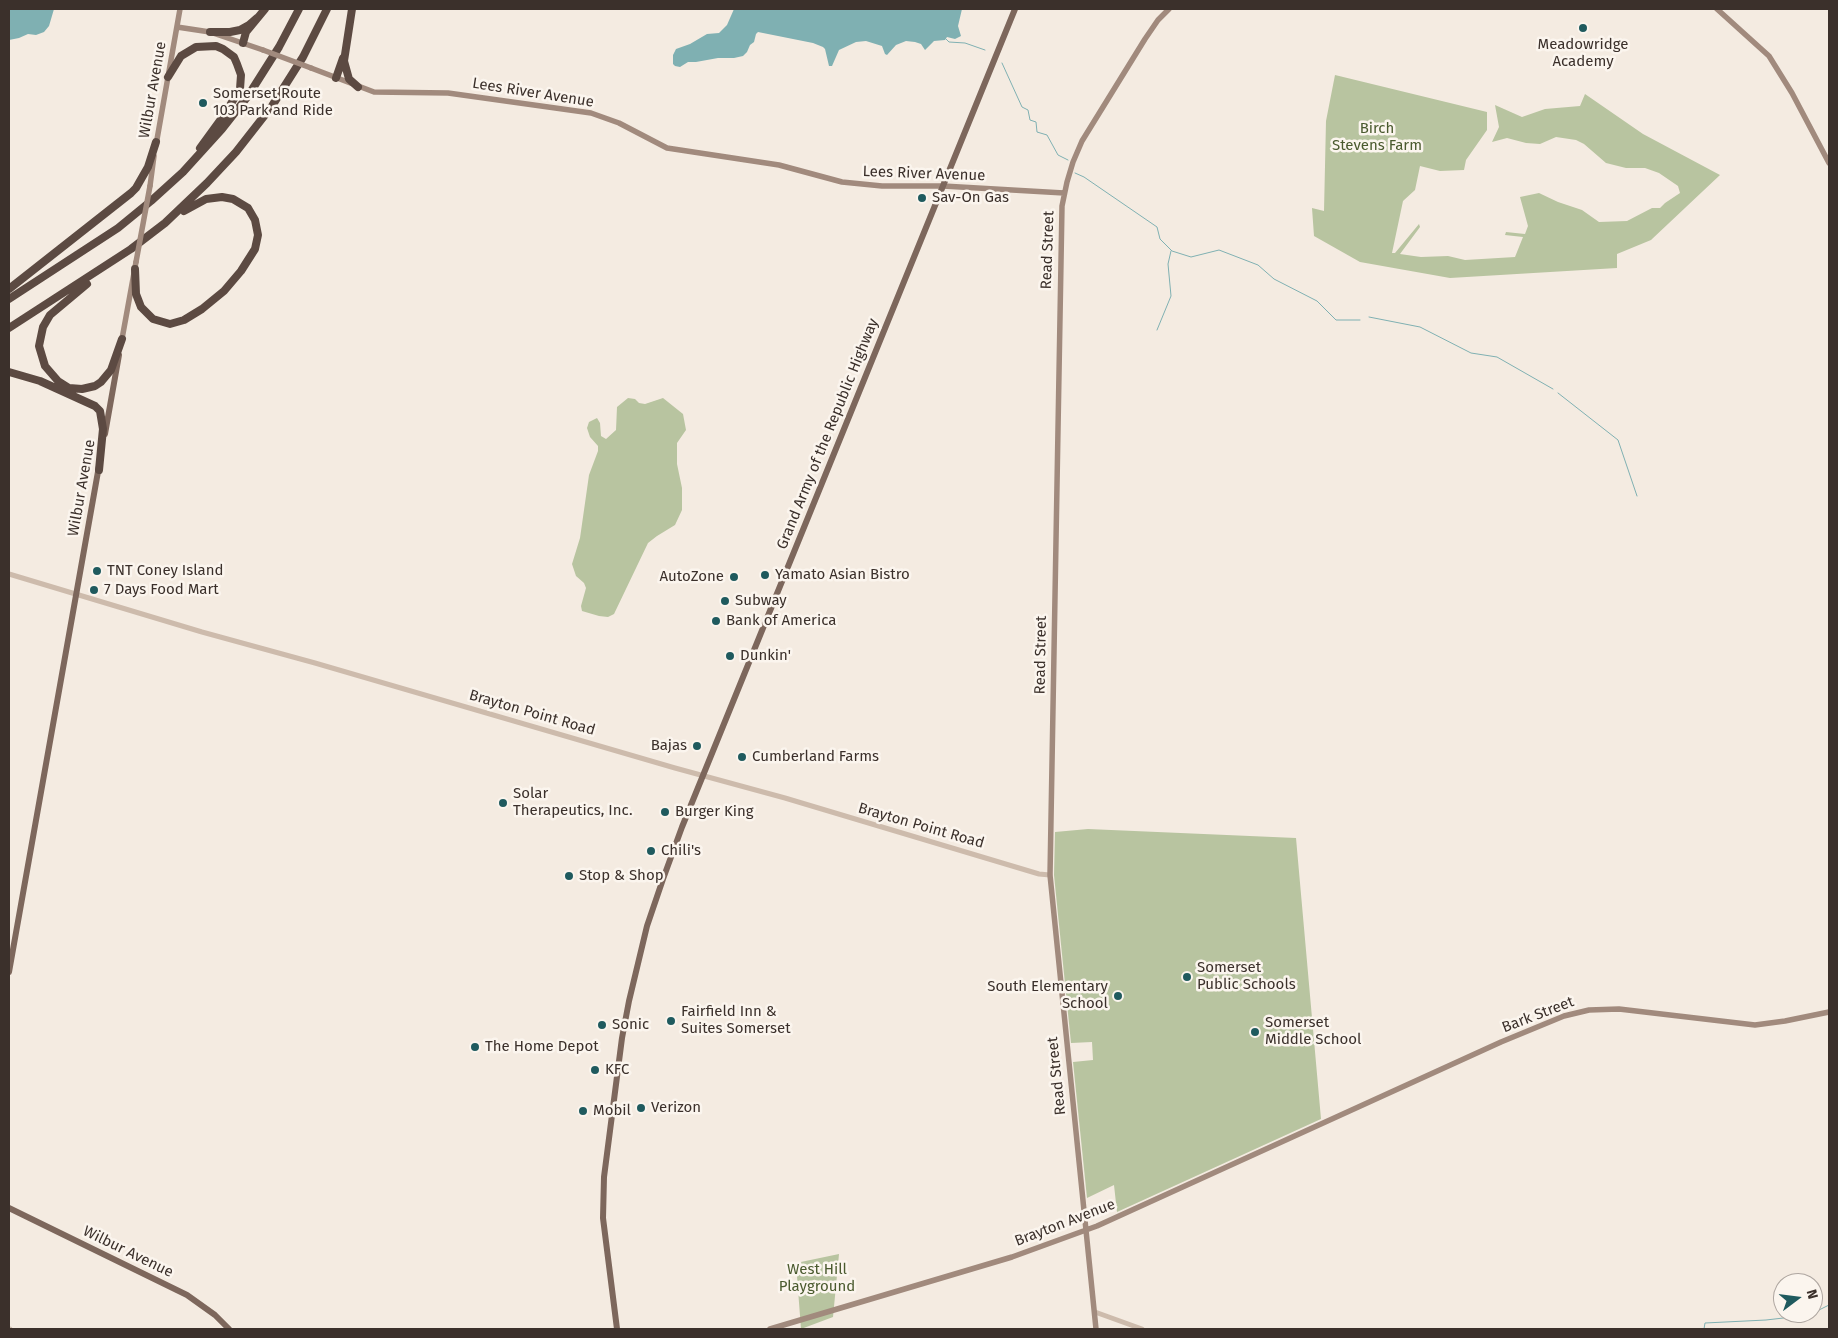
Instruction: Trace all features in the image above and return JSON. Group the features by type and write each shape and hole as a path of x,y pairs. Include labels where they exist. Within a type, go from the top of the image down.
{"highway":[{"path":"243,43 246,32 265,9"},
{"path":"9,299 106,236 146,206 173,182 212,141 244,101 279,47 299,9"},
{"path":"154,232 207,183 254,129 295,70 328,9"},
{"path":"352,9 344,60 349,79 358,87"},
{"path":"210,32 240,30 257,18"},
{"path":"336,78 347,41"},
{"path":"168,77 181,56 191,49 202,46 216,46 229,53 237,64 241,76 240,89 235,98 212,132 173,182"},
{"path":"9,289 131,194 148,167 156,142"},
{"path":"122,339 111,370 96,386 82,389 69,388 53,377 45,366 39,346 40,333 50,315 119,258 195,204 211,198 233,199 248,208 255,220 258,235 255,248 242,270 224,291 192,316 177,323 170,324 153,320 140,307 136,294 136,266"},
{"path":"9,328 119,258"},
{"path":"9,372 40,381 95,406 100,411 103,429 98,470"}],"main road":[{"name":"Wilbur Avenue","path":"9,972 136,266 180,9"},
{"path":"943,186 1015,9"},
{"name":"Read Street","path":"1096,1329 1050,874 1060,252 1064,193 1073,162 1082,141 1145,39 1158,20 1169,9"},
{"path":"1717,9 1769,56 1788,85 1829,163"},
{"name":"Lees River Avenue","path":"177,27 210,32 263,50 358,87 382,93 470,95 591,113 619,123 657,144 675,150 779,165 840,182 863,185 943,186 1064,193"},
{"name":"Grand Army of the Republic Highway","path":"617,1329 604,1233 602,1203 604,1170 622,1037 641,949 672,852 943,186"},
{"name":"Bark Street","path":"1357,1107 1541,1024 1582,1011 1608,1008 1630,1009 1755,1025 1786,1022 1829,1012"},
{"name":"Brayton Avenue","path":"770,1329 998,1261 1085,1230 1144,1205 1357,1107"},
{"name":"Wilbur Avenue","path":"9,1208 187,1295 215,1315 229,1329"}],"street":[{"name":"Brayton Point Road","path":"9,574 205,633 322,665 1040,874 1050,874"},
{"path":"1094,1312 1142,1329"}],"green space":[{"name":"Birch Stevens Farm","path":"1335,75 1487,112 1487,130 1466,160 1464,170 1440,171 1420,166 1415,190 1403,201 1392,253 1395,253 1419,224 1420,227 1400,254 1421,257 1448,256 1465,260 1515,257 1523,237 1505,235 1506,232 1525,234 1528,226 1520,197 1539,193 1582,210 1599,222 1627,221 1652,208 1660,208 1680,193 1678,186 1659,173 1645,168 1626,168 1606,163 1584,144 1576,140 1556,137 1540,144 1526,143 1507,138 1492,142 1499,127 1495,105 1522,117 1545,109 1580,106 1585,94 1643,134 1720,175 1651,240 1617,254 1617,268 1450,278 1360,262 1314,236 1312,208 1324,211 1326,121"},
{"path":"628,398 645,404 663,398 683,414 686,430 677,443 677,464 682,488 682,510 675,525 648,543 614,614 608,617 599,616 582,611 581,606 586,588 584,583 576,576 572,564 580,538 589,475 598,451 598,446 590,437 587,428 589,422 597,418 600,423 601,436 606,439 616,430 617,407"},
{"name":"Somerset Public Schools","path":"1088,829 1296,838 1321,1119 1117,1212 1114,1185 1087,1198 1073,1062 1093,1060 1092,1042 1071,1043 1054,875 1055,832"},
{"name":"West Hill Playground","path":"839,1254 833,1317 801,1329 796,1263"}],"water":[{"path":"9,9 54,9 49,26 44,32 36,35 28,34 9,40"},
{"path":"734,9 962,9 958,26 961,36 955,39 947,37 945,40 934,41 925,50 921,44 906,41 896,45 887,55 882,46 866,41 856,42 839,50 832,66 829,66 823,47 813,43 758,32 754,42 743,56 688,62 680,67 673,64 673,55 676,49 690,44 707,34 719,33 727,25"}],"waterway":[{"path":"944,37 949,42 965,43 985,50"},
{"path":"1002,63 1022,107 1028,110 1030,120 1036,122 1037,132 1047,135 1058,155 1068,160"},
{"path":"1075,173 1084,177 1157,227 1160,239 1172,251 1191,257 1219,250 1258,265 1274,279 1317,301 1336,320 1360,320"},
{"path":"1157,330 1171,296 1168,264 1171,251"},
{"path":"1369,317 1420,327 1471,353 1497,357 1553,389"},
{"path":"1558,393 1618,440 1637,496"},
{"path":"1823,1308 1829,1305"},
{"path":"1704,1329 1705,1323 1773,1319"}],"place":[{"name":"Meadowridge Academy","path":"1583,28"},
{"name":"Somerset Route 103 Park and Ride","path":"203,103"},
{"name":"Sav-On Gas","path":"922,198"},
{"name":"TNT Coney Island","path":"97,571"},
{"name":"Yamato Asian Bistro","path":"765,575"},
{"name":"AutoZone","path":"734,577"},
{"name":"7 Days Food Mart","path":"94,590"},
{"name":"Subway","path":"725,601"},
{"name":"Bank of America","path":"716,621"},
{"name":"Dunkin'","path":"730,656"},
{"name":"Bajas","path":"697,746"},
{"name":"Cumberland Farms","path":"742,757"},
{"name":"Solar Therapeutics, Inc.","path":"503,803"},
{"name":"Burger King","path":"665,812"},
{"name":"Chili's","path":"651,851"},
{"name":"Stop & Shop","path":"569,876"},
{"name":"Somerset Public Schools","path":"1187,977"},
{"name":"South Elementary School","path":"1118,996"},
{"name":"Fairfield Inn & Suites Somerset","path":"671,1021"},
{"name":"Sonic","path":"602,1025"},
{"name":"Somerset Middle School","path":"1255,1032"},
{"name":"The Home Depot","path":"475,1047"},
{"name":"KFC","path":"595,1070"},
{"name":"Verizon","path":"641,1108"},
{"name":"Mobil","path":"583,1111"}]}
